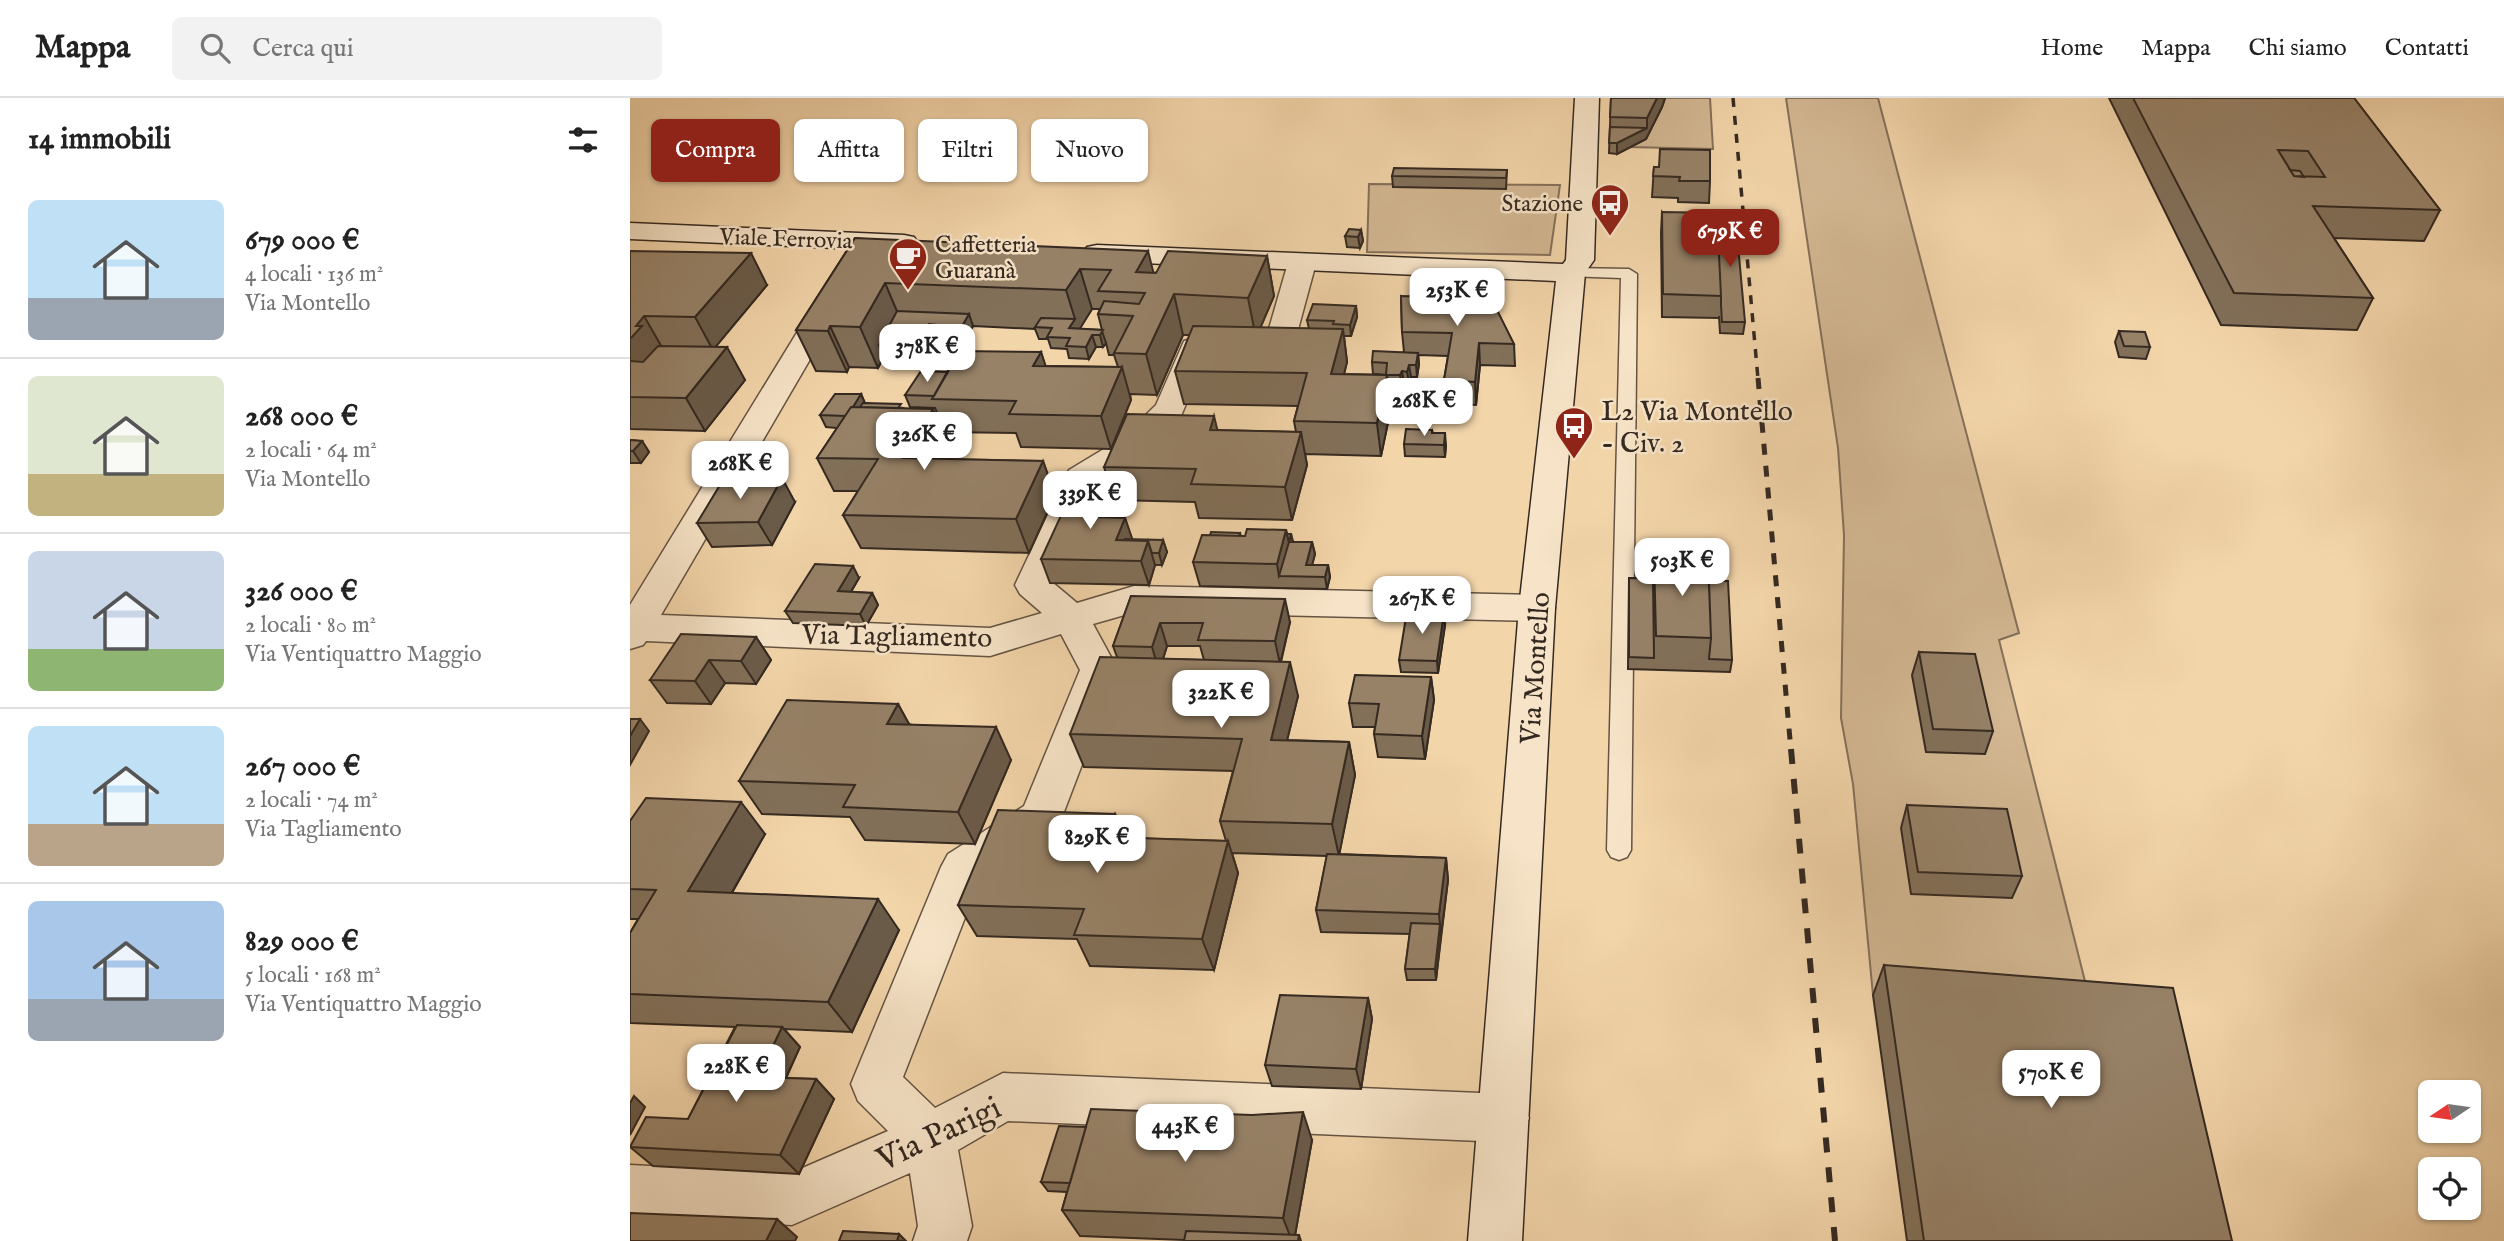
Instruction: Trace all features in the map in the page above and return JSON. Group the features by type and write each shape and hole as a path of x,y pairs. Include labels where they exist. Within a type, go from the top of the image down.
{"street":[{"name":"Via Montello","path":"1494,1241 1537,608 1571,272 1580,260 1587,98"},
{"name":"Viale Ferrovia","path":"630,232 933,245"},
{"path":"1070,251 1302,263 1571,272"},
{"path":"940,1241 945,1226 930,1138 876,1084 963,867 1041,817 1099,670 1071,618 1033,585 1081,477 1133,445 1170,409 1195,347 1278,348 1302,263"},
{"path":"632,630 838,287"},
{"name":"Via Tagliamento","path":"632,630 990,642 1134,599 1537,608"},
{"name":"Via Parigi","path":"630,1191 792,1199 930,1138 1003,1097 1504,1118"}],"lane":[{"path":"1571,272 1629,274 1619,850"}],"shaded area":[{"path":"1665,98 1710,98 1713,149 1630,147 1646,138"},
{"path":"1786,98 1878,98 2019,633 1999,640 2093,1013 1873,995 1853,784 1841,718 1844,535 1838,448"},
{"path":"1369,184 1560,185 1550,255 1367,252"}],"building":[{"path":"1611,98 1657,98 1647,118 1610,117"},
{"path":"2133,98 2354,98 2440,210 2313,206 2373,298 2234,293","holes":["2278,150 2308,151 2325,177 2294,176"]},
{"path":"1610,127 1647,128 1617,143 1609,143"},
{"path":"1660,149 1710,150 1710,181 1679,181 1680,177 1653,176 1654,167 1659,167"},
{"path":"1394,168 1507,170 1506,178 1392,176"},
{"path":"2290,170 2300,171 2304,177 2294,176"},
{"path":"1715,211 1735,212 1745,322 1722,322"},
{"path":"1662,212 1717,213 1721,296 1663,294"},
{"path":"1349,229 1361,230 1358,237 1345,236"},
{"path":"855,238 1148,251 1136,272 1156,273 1168,251 1267,256 1248,298 1174,294 1146,354 1114,353 1133,316 1098,314 1104,301 1139,304 1145,293 1098,291 1111,270 1080,269 1066,290 885,283 860,327 830,326 828,331 796,330"},
{"path":"630,251 751,253 695,317 644,316 636,326 642,326 630,339"},
{"path":"1401,296 1491,298 1514,344 1479,343 1475,382 1444,380 1452,333 1402,332"},
{"path":"1313,304 1356,306 1350,325 1333,324 1334,321 1307,320"},
{"path":"897,311 969,314 961,328 929,324 916,345 879,345"},
{"path":"1041,318 1075,319 1069,328 1103,330 1100,335 1092,335 1086,347 1066,346 1070,338 1047,337 1052,328 1035,327"},
{"path":"1193,326 1343,329 1331,374 1387,375 1377,423 1294,421 1307,373 1175,371"},
{"path":"2119,331 2145,332 2150,347 2124,346"},
{"path":"658,346 727,347 686,398 630,397 630,361 643,362"},
{"path":"959,351 1041,352 1033,366 1122,367 1101,416 1009,414 1016,401 932,399"},
{"path":"1373,351 1418,353 1416,365 1409,365 1407,372 1402,371 1400,375 1386,375 1387,363 1372,362"},
{"path":"921,371 948,372 934,396 905,395"},
{"path":"835,394 861,394 845,416 820,415"},
{"path":"863,403 901,404 898,408 860,407"},
{"path":"851,407 933,409 903,458 1043,461 1016,519 843,515 878,459 817,458"},
{"path":"1127,414 1214,416 1210,430 1301,432 1285,487 1191,484 1196,469 1104,467"},
{"path":"1406,429 1445,433 1444,445 1404,444"},
{"path":"630,440 642,441 630,451"},
{"path":"782,478 758,522 697,523 723,480"},
{"path":"1076,483 1109,484 1095,517 1125,518 1116,540 1148,541 1141,561 1041,559"},
{"path":"1247,529 1286,530 1277,564 1193,562 1202,535 1245,536"},
{"path":"1211,532 1240,533 1239,536 1210,535"},
{"path":"1125,539 1163,540 1159,553 1152,553 1148,541"},
{"path":"1289,542 1312,542 1306,565 1328,565 1325,577 1279,576"},
{"path":"1654,557 1708,559 1711,638 1656,636"},
{"path":"815,564 853,566 838,591 872,593 860,614 785,611"},
{"path":"1629,578 1653,579 1654,658 1629,657"},
{"path":"1709,581 1728,581 1732,660 1709,659"},
{"path":"1131,596 1285,599 1275,641 1198,640 1203,623 1160,623 1152,647 1113,646"},
{"path":"1407,611 1444,613 1437,661 1399,660"},
{"path":"681,634 756,637 741,661 709,660 695,681 650,680"},
{"path":"1919,652 1975,654 1993,731 1933,729"},
{"path":"1100,657 1290,662 1271,740 1349,742 1332,824 1220,821 1242,739 1070,734"},
{"path":"1355,675 1431,677 1422,736 1374,734 1379,704 1349,703"},
{"path":"787,700 898,704 887,724 996,727 958,812 843,807 855,785 739,781"},
{"path":"630,719 640,719 630,736"},
{"path":"646,798 741,802 688,891 878,899 828,1002 630,994 630,933 656,890 630,889 630,821"},
{"path":"1907,805 2007,809 2022,876 1918,872"},
{"path":"998,810 1115,814 1107,837 1228,841 1202,939 1074,935 1084,909 958,905"},
{"path":"1327,854 1446,858 1439,914 1316,910"},
{"path":"1411,923 1440,924 1435,969 1405,969"},
{"path":"1884,965 2173,988 2232,1241 1924,1241"},
{"path":"1280,995 1368,998 1356,1069 1265,1065"},
{"path":"737,1025 782,1027 758,1077 816,1079 780,1155 630,1147 646,1117 688,1119"},
{"path":"1091,1109 1252,1115 1303,1112 1283,1218 1062,1210"},
{"path":"1059,1126 1086,1127 1070,1183 1041,1182"},
{"path":"630,1213 777,1219 766,1241 630,1241"},
{"path":"843,1231 899,1234 897,1241 839,1241"},
{"path":"1186,1231 1299,1235 1298,1241 1184,1241"}],"railway":[{"path":"1733,98 1758,379"},
{"path":"1758,378 1791,751"},
{"path":"1791,749 1835,1241"}],"place":[{"name":"Stazione","path":"1610,237"},
{"name":"Caffetteria Guaranà","path":"908,291"},
{"name":"L2 Via Montello - Civ. 2","path":"1574,460"}]}
